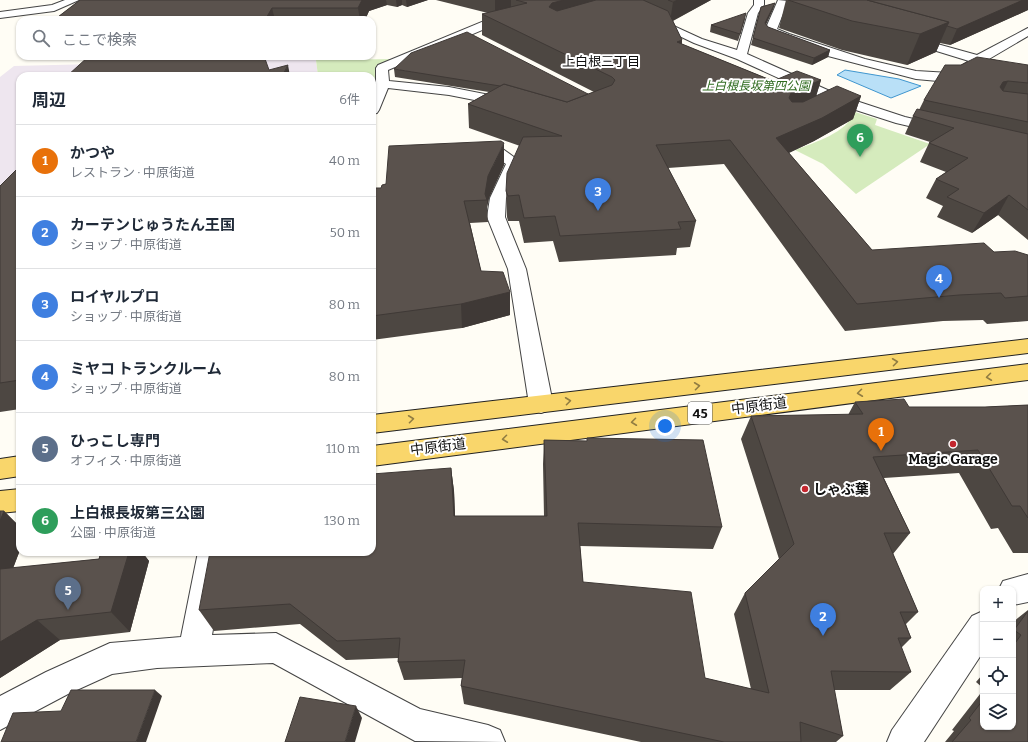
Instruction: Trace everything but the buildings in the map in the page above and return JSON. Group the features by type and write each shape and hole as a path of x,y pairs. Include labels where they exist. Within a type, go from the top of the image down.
{"main road":[{"name":"中原街道","path":"376,424 1028,346"},
{"name":"中原街道","path":"376,455 1028,372"},
{"path":"0,469 16,467"},
{"path":"0,502 16,500"}],"street":[{"path":"0,16 54,8 72,1 83,0"},
{"path":"376,100 382,84 382,68 544,0"},
{"path":"741,56 753,13 759,5 760,0"},
{"path":"796,5 778,1 771,30 780,36 838,55 893,70 934,76 952,77 1028,32"},
{"path":"609,5 624,6 698,41 741,56 836,100 893,118 953,132"},
{"path":"466,33 480,40"},
{"path":"897,35 1028,74"},
{"path":"382,84 449,91 507,101 521,106"},
{"path":"823,106 836,100"},
{"path":"458,155 495,150 514,164 498,198 496,217 517,269 541,404"},
{"path":"194,651 211,556"},
{"path":"904,742 980,630"},
{"path":"0,714 57,684 110,659 157,653 276,648 414,724 488,742"}],"shaded area":[{"path":"137,60 316,60 318,72 16,72 16,355 0,357 0,77 14,66 135,63"}],"green space":[{"path":"396,59 379,67 376,75 376,72 318,72 316,60 376,60"},
{"path":"855,112 877,119 875,125 930,144 856,194 823,164 795,150 821,140 838,131 845,126"}],"water":[{"path":"845,70 899,79 921,86 891,98 837,75"}],"place":[{"name":"上白根長坂第三公園","path":"860,157"},
{"name":"ロイヤルプロ","path":"598,211"},
{"name":"ミヤコ トランクルーム","path":"939,298"},
{"name":"Magic Garage","path":"953,444"},
{"name":"かつや","path":"881,451"},
{"name":"しゃぶ葉","path":"805,489"},
{"name":"ひっこし専門","path":"68,610"},
{"name":"カーテンじゅうたん王国","path":"823,636"}],"district":[{"name":"上白根三丁目","path":"601,61"}],"park label":[{"name":"上白根長坂第四公園","path":"756,86"}]}
